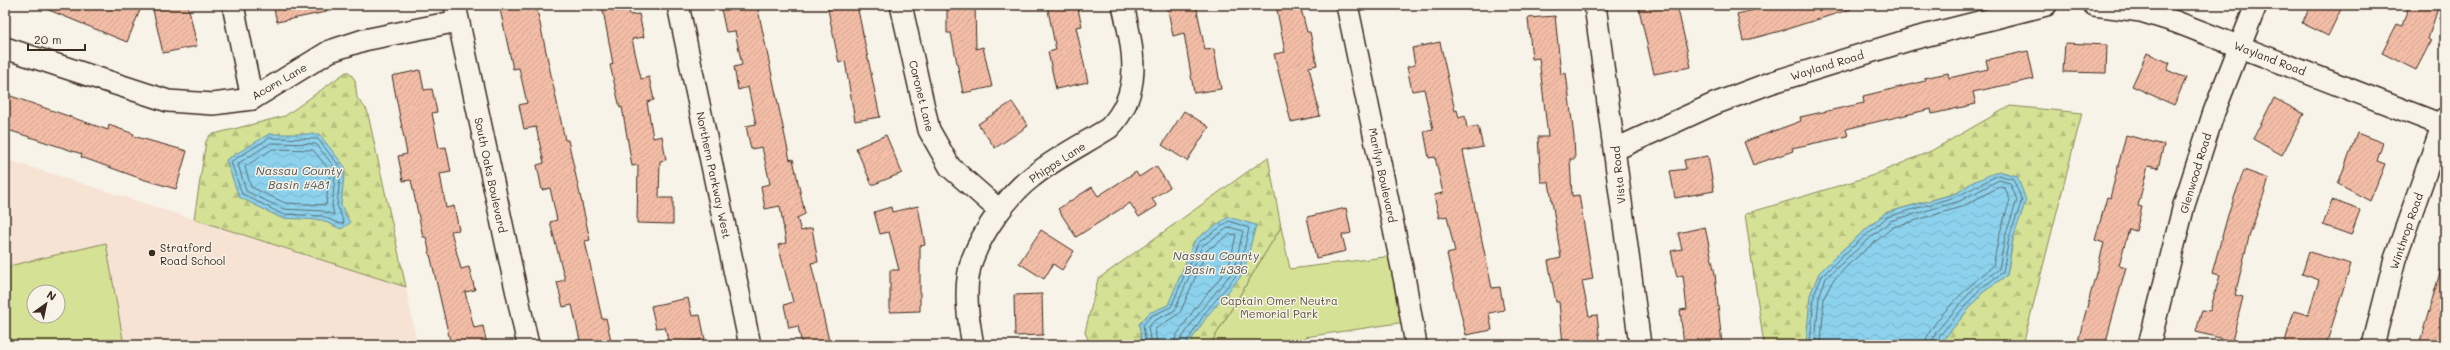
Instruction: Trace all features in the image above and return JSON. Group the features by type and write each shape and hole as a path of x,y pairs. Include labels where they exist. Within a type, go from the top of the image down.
{"street":[{"path":"233,5 252,99"},
{"name":"Northern Parkway West","path":"678,5 750,345"},
{"name":"Coronet Lane","path":"901,5 929,130 950,167 999,210"},
{"name":"Phipps Lane","path":"973,345 968,320 968,291 972,261 999,210 1031,177 1109,128 1119,118 1128,103 1134,77 1131,41 1123,5"},
{"name":"Marilyn Boulevard","path":"1347,5 1405,282 1416,345"},
{"name":"Vista Road","path":"1595,5 1616,149 1640,345"},
{"name":"Wayland Road","path":"1616,149 1714,104 1770,83 1912,39 2046,5"},
{"name":"Wayland Road","path":"2094,5 2141,11 2176,22 2444,122"},
{"name":"Glenwood Road","path":"2148,345 2184,205 2214,112 2256,5"},
{"name":"Acorn Lane","path":"5,48 168,101 213,104 252,99 330,51 456,13"},
{"name":"South Oaks Boulevard","path":"456,13 528,345"},
{"name":"Winthrop Road","path":"2373,345 2395,259 2444,122"}],"shaded area":[{"name":"Stratford Road School","path":"5,159 406,287 417,345 5,345"}],"green space":[{"path":"346,72 349,72 355,80 357,98 367,110 406,287 194,219 206,141 210,135 285,116"},
{"path":"2010,106 2082,113 2023,345 1939,345 1982,293 2007,275 2013,239 1973,182 1957,193 1885,213 1840,252 1806,345 1764,345 1745,214 1871,176 1931,151"},
{"path":"1268,157 1281,227 1210,345 1090,345 1085,332 1098,279"},
{"name":"Captain Omer Neutra Memorial Park","path":"1281,227 1290,269 1400,255 1412,321 1305,337 1306,345 1210,345"},
{"path":"106,243 124,345 5,345 5,267"}],"water":[{"name":"Nassau County Basin #481","path":"269,134 319,134 345,167 341,205 350,223 341,229 322,220 281,218 239,197 226,160"},
{"path":"1999,171 2017,176 2026,200 2013,239 2007,275 1982,293 1939,345 1806,345 1810,295 1819,273 1840,252 1885,213 1957,193 1973,182"},
{"name":"Nassau County Basin #336","path":"1228,217 1256,225 1243,274 1208,315 1188,345 1142,345 1139,324 1149,313 1168,305 1195,240"}],"building":[{"path":"128,5 140,10 127,42 39,6"},
{"path":"176,5 188,5 197,46 163,53 153,10"},
{"path":"273,5 325,5 326,12 277,22"},
{"path":"499,5 536,5 565,140 568,140 590,240 585,241 602,319 606,318 612,345 581,345 572,305 563,307 557,282 565,280 550,222 557,220 550,188 542,190 537,165 544,163 536,127 524,129 519,105 527,103 519,68 513,69"},
{"path":"602,5 628,5 630,15 639,14 644,37 632,39 641,79 649,77 654,100 647,102 653,138 662,136 666,160 660,161 659,198 673,198 673,224 637,223 638,165 632,166 622,107 620,108 610,65 613,64"},
{"path":"731,5 757,5 790,160 793,159 805,214 797,218 801,231 812,228 818,262 811,263 830,345 802,345 798,326 789,328 784,305 793,302 778,245 786,243 780,206 765,209 761,186 770,184 762,147 751,149 746,126 756,124 748,87 738,90 734,67 742,65 735,31 726,32 721,9 731,7"},
{"path":"827,5 857,5 880,117 855,121 845,61 839,63"},
{"path":"947,5 975,5 976,49 983,47 992,87 963,93 951,33 947,33"},
{"path":"1047,5 1077,5 1082,26 1076,27 1088,82 1056,89 1048,52 1056,50"},
{"path":"1167,5 1196,5 1205,50 1214,49 1221,89 1194,93 1184,33 1173,36"},
{"path":"1276,5 1300,5 1307,32 1310,32 1317,65 1309,67 1320,116 1291,122 1274,54 1285,52"},
{"path":"1638,5 1677,5 1691,67 1654,74"},
{"path":"1774,5 1851,5 1851,9 1743,41 1737,14"},
{"path":"2311,5 2343,5 2328,36 2302,23"},
{"path":"2409,5 2439,5 2428,39 2431,41 2416,70 2382,53 2397,24 2402,26"},
{"path":"1555,16 1561,74 1566,73 1574,137 1575,159 1570,159 1572,196 1579,195 1593,279 1582,281 1589,316 1597,315 1600,341 1593,341 1593,345 1563,345 1559,302 1556,302 1548,261 1561,258 1549,182 1541,182 1538,137 1548,137 1539,58 1532,59 1528,18"},
{"path":"1440,42 1455,111 1457,110 1459,118 1465,116 1467,128 1478,126 1483,147 1463,151 1492,288 1500,287 1504,310 1489,313 1492,330 1466,335 1447,254 1455,252 1447,216 1439,218 1434,195 1443,193 1435,157 1429,158 1424,131 1433,129 1424,89 1412,91 1407,67 1415,65 1412,48"},
{"path":"2065,43 2107,45 2106,73 2063,72"},
{"path":"2028,51 2034,79 1973,92 1976,104 1932,114 1931,109 1846,129 1848,136 1792,148 1793,151 1753,165 1744,142 1801,121 1800,117 1864,103 1863,96 1925,81 1924,78 1948,73 1949,78 1988,69 1986,60"},
{"path":"2147,53 2170,63 2167,70 2186,78 2174,105 2132,86"},
{"path":"420,70 424,90 432,89 437,112 432,113 439,148 446,147 451,172 440,174 446,208 454,206 459,230 451,231 461,269 469,267 475,290 465,292 474,328 483,326 487,345 451,345 426,237 423,237 411,180 403,181 398,156 407,154 392,76"},
{"path":"5,94 108,130 109,125 134,134 133,136 187,151 176,189 142,179 81,157 82,154 5,129"},
{"path":"2274,98 2304,114 2282,155 2253,139"},
{"path":"1012,102 1028,126 995,148 978,124"},
{"path":"1184,111 1209,127 1187,161 1162,145"},
{"path":"2357,133 2383,143 2377,161 2385,164 2370,201 2338,184"},
{"path":"886,135 902,173 872,185 856,148"},
{"path":"2126,135 2164,145 2158,168 2148,166 2138,206 2142,207 2136,231 2129,229 2119,265 2126,267 2105,345 2077,345 2104,243 2095,240 2107,197 2110,198"},
{"path":"1708,156 1714,191 1675,198 1670,171 1686,169 1684,160"},
{"path":"1156,166 1170,187 1152,199 1157,206 1139,217 1130,203 1076,237 1058,209 1092,187 1098,196 1136,172 1139,177"},
{"path":"2244,170 2269,179 2249,237 2235,295 2243,297 2232,341 2196,332 2202,310 2210,311 2220,275 2212,273 2228,215"},
{"path":"2332,200 2360,210 2351,235 2323,225"},
{"path":"918,206 925,245 920,246 920,311 890,312 890,270 899,270 889,232 880,234 874,212 891,207 892,212"},
{"path":"1346,208 1351,233 1342,235 1346,251 1316,258 1307,217"},
{"path":"1705,227 1715,274 1722,345 1684,345 1680,310 1687,309 1683,275 1677,277 1671,251 1682,249 1678,233"},
{"path":"1041,230 1074,251 1062,270 1053,264 1044,279 1019,263"},
{"path":"2309,252 2351,264 2326,345 2284,345 2294,311 2308,315 2319,280 2302,274"},
{"path":"2441,269 2445,269 2445,345 2419,345"},
{"path":"1042,294 1043,335 1015,336 1014,295"},
{"path":"688,298 692,316 700,315 705,339 669,345 665,327 656,328 651,306"}],"place":[{"name":"Stratford Road School","path":"152,253"}]}
